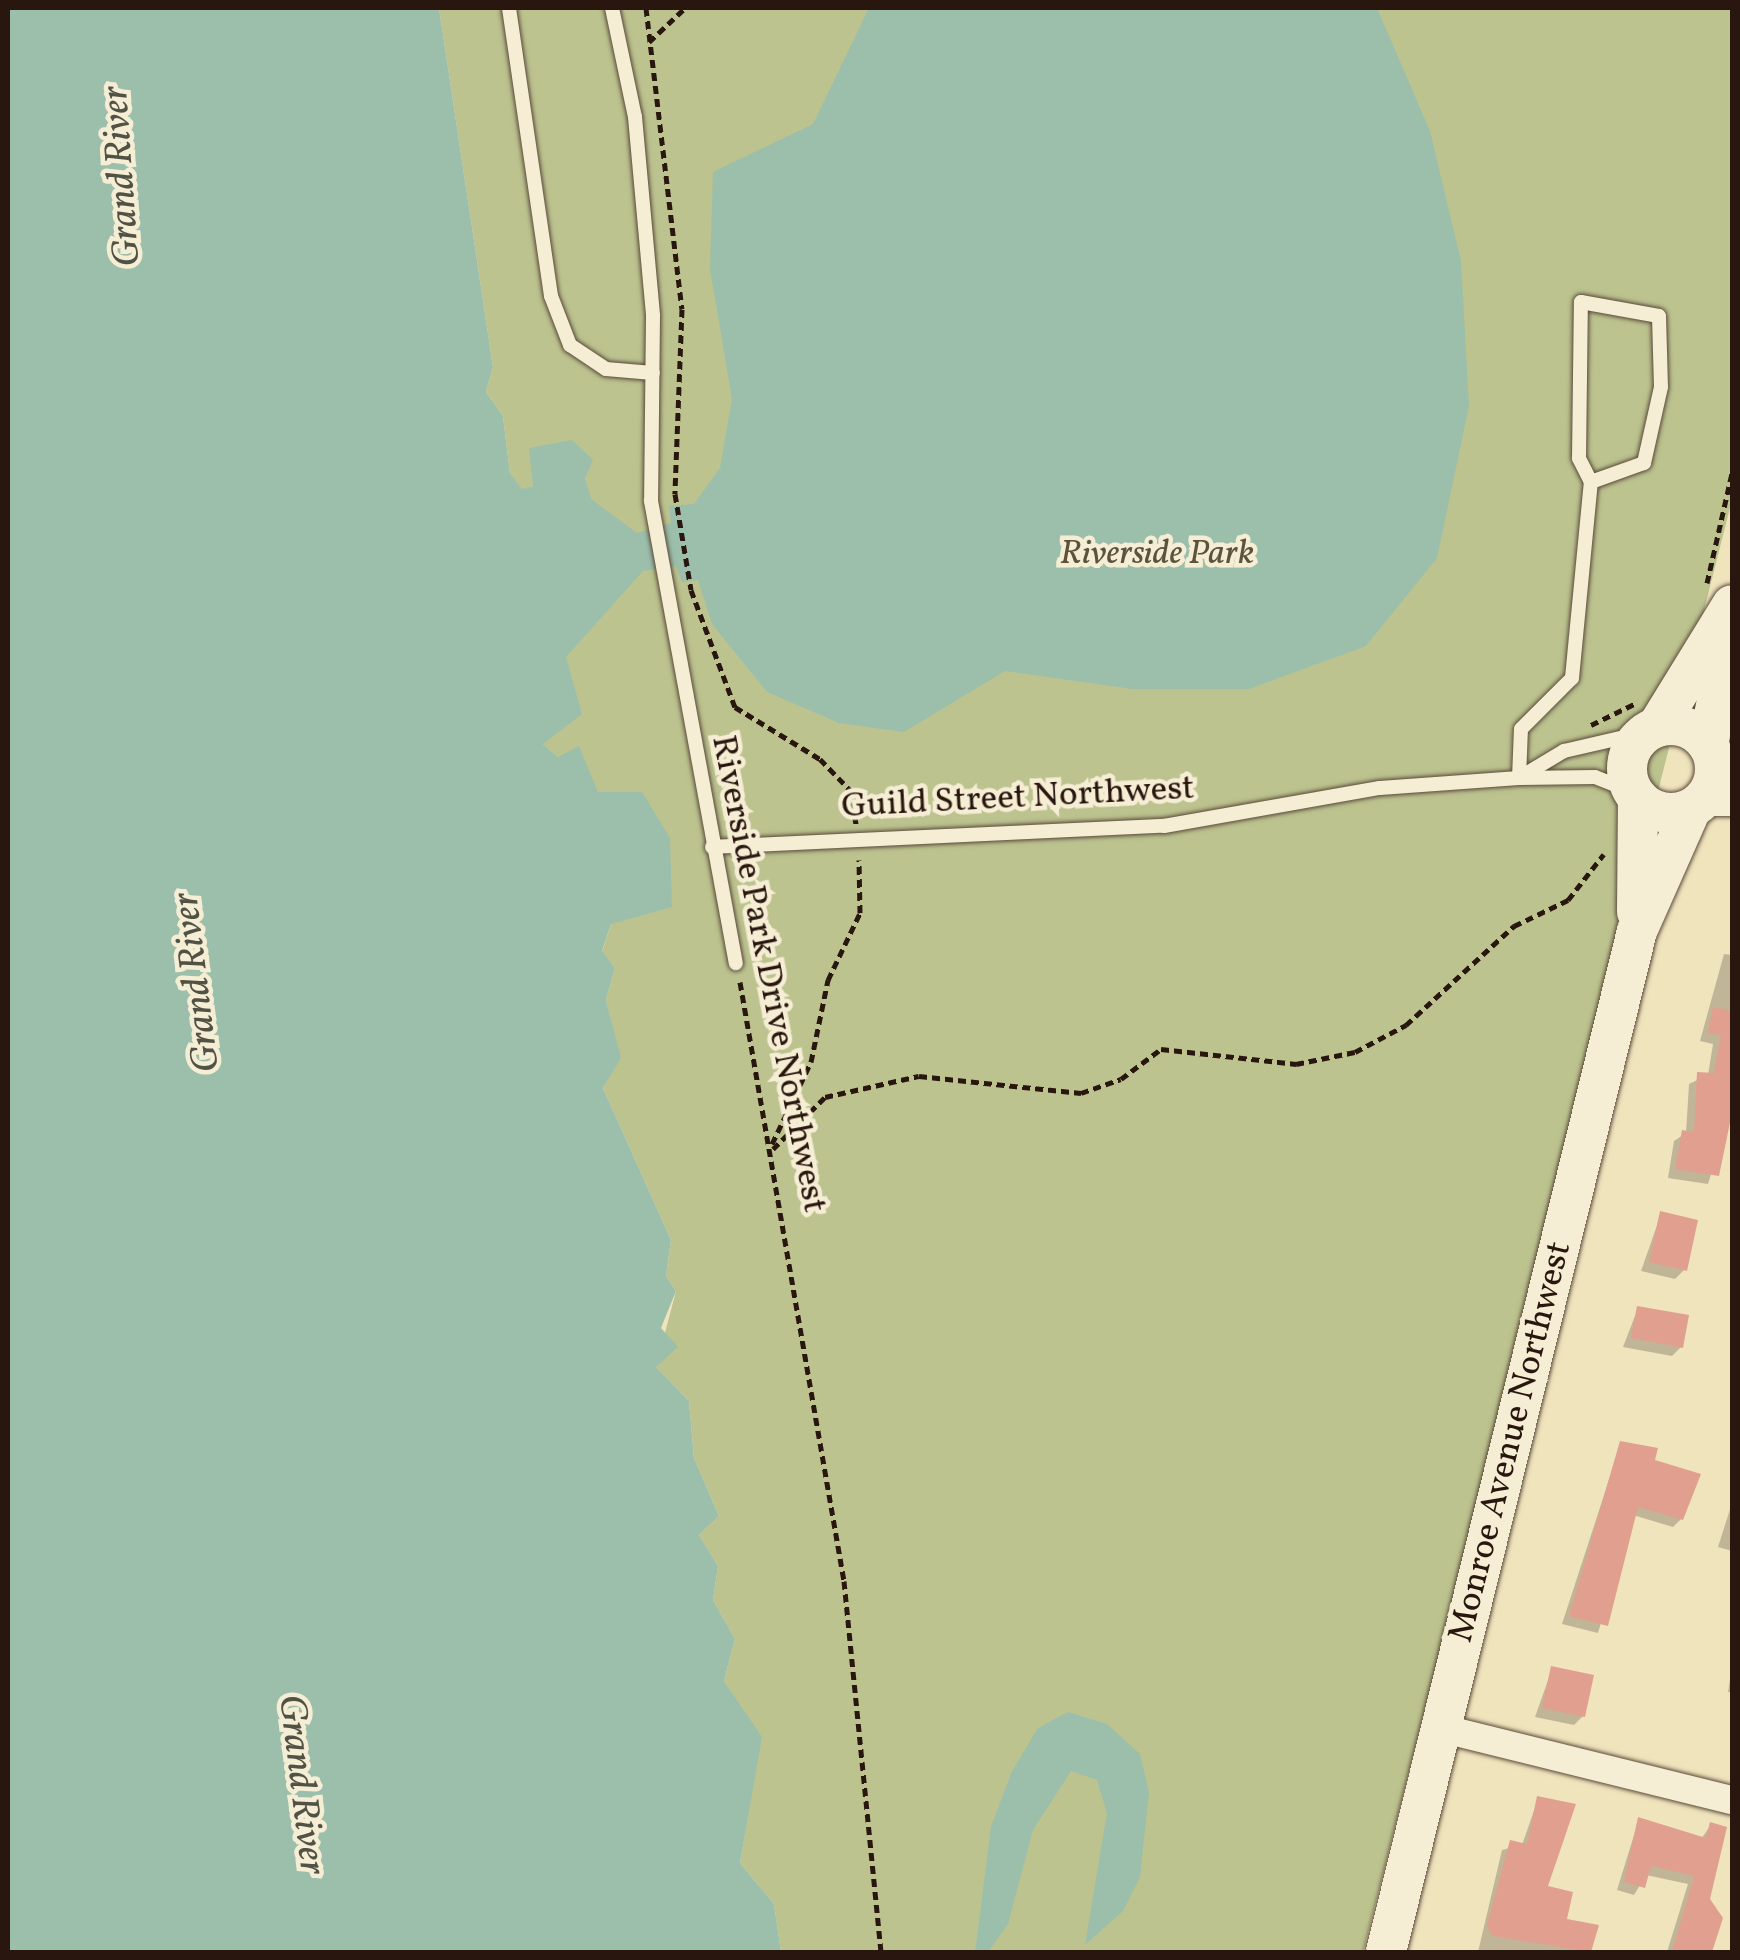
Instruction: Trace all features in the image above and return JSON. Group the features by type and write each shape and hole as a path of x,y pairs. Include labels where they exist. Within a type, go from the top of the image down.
{"main road":[{"path":"1732,605 1648,720 1627,766 1636,795 1662,812 1708,804 1715,777 1732,620"},
{"path":"1648,720 1682,726 1717,751"},
{"name":"Monroe Avenue Northwest","path":"1386,1952 1638,931 1636,795"},
{"name":"Monroe Avenue Northwest","path":"1638,931 1708,804"}],"street":[{"path":"1440,1728 1732,1800"}],"lane":[{"path":"509,8 551,296 570,345 606,369 653,373"},
{"name":"Riverside Park Drive Northwest","path":"612,8 635,116 653,373 651,501 736,963"},
{"path":"1518,778 1521,729 1572,678 1591,482 1579,458 1581,302 1615,303 1659,316 1661,387 1644,463 1591,482"},
{"name":"Guild Street Northwest","path":"1518,778 1564,751 1648,720"},
{"name":"Guild Street Northwest","path":"712,847 1164,826 1380,788 1518,778 1595,778 1636,795"}],"path":[{"path":"646,8 682,309 675,494 691,590"},
{"path":"649,42 685,8"},
{"path":"1717,543 1732,473"},
{"path":"1590,735 1596,720 1648,720"},
{"path":"772,1147 824,1097 919,1076 1081,1093 1121,1079 1161,1049 1296,1064 1355,1052 1406,1025 1514,926 1568,900 1597,870"},
{"name":"Riverside Park Drive Northwest","path":"736,963 772,1147 844,1581 882,1952"}],"green space":[{"name":"Riverside Park","path":"439,8 1732,8 1732,500 1363,1952 781,1952 774,1904 740,1863 761,1737 724,1681 735,1639 713,1600 718,1566 699,1535 719,1516 694,1458 689,1401 656,1367 676,1291 666,1276 671,1240 603,1088 620,1058 606,1000 615,968 602,952 611,924 598,792 543,744 590,499 585,478 533,467 533,486 522,490 510,473 503,416 486,392 493,367"}],"water":[{"name":"Grand River","path":"8,8 439,8 493,367 486,392 503,416 510,473 522,489 533,486 529,448 572,440 593,460 585,478 591,499 637,533 671,523 669,506 694,504 720,468 732,399 710,269 713,172 813,124 869,8 1377,8 1430,131 1461,261 1469,406 1437,558 1366,646 1249,689 1132,689 1005,671 904,732 839,723 767,692 712,624 698,580 682,582 676,566 643,571 566,657 582,714 543,744 558,757 579,746 598,792 642,792 670,838 672,907 611,924 602,951 615,968 606,1000 621,1058 603,1088 671,1240 666,1276 676,1291 661,1328 678,1347 656,1367 689,1401 694,1458 719,1516 699,1535 718,1566 713,1600 735,1639 724,1681 762,1737 740,1863 774,1904 781,1952 8,1952"},
{"path":"1068,1712 1107,1724 1140,1754 1149,1792 1140,1877 1123,1911 1085,1945 1107,1813 1097,1780 1071,1771 1033,1830 1008,1924 988,1952 975,1952 991,1827 1012,1771 1038,1728"}],"building":[{"path":"1713,1007 1732,1011 1732,1113 1719,1176 1675,1169 1682,1130 1694,1132 1697,1072 1714,1073 1721,1035 1708,1033"},
{"path":"1660,1211 1698,1220 1687,1271 1649,1262"},
{"path":"1637,1306 1689,1315 1683,1348 1631,1338"},
{"path":"1620,1441 1658,1448 1655,1460 1701,1474 1683,1520 1638,1507 1608,1626 1569,1616"},
{"path":"1551,1666 1594,1675 1585,1717 1542,1708"},
{"path":"1537,1796 1576,1804 1548,1886 1573,1892 1567,1919 1599,1925 1591,1952 1492,1936 1487,1925 1510,1840 1527,1844"},
{"path":"1638,1817 1706,1838 1710,1822 1727,1827 1710,1899 1723,1918 1712,1952 1672,1952 1694,1876 1651,1866 1645,1888 1624,1882"}]}
